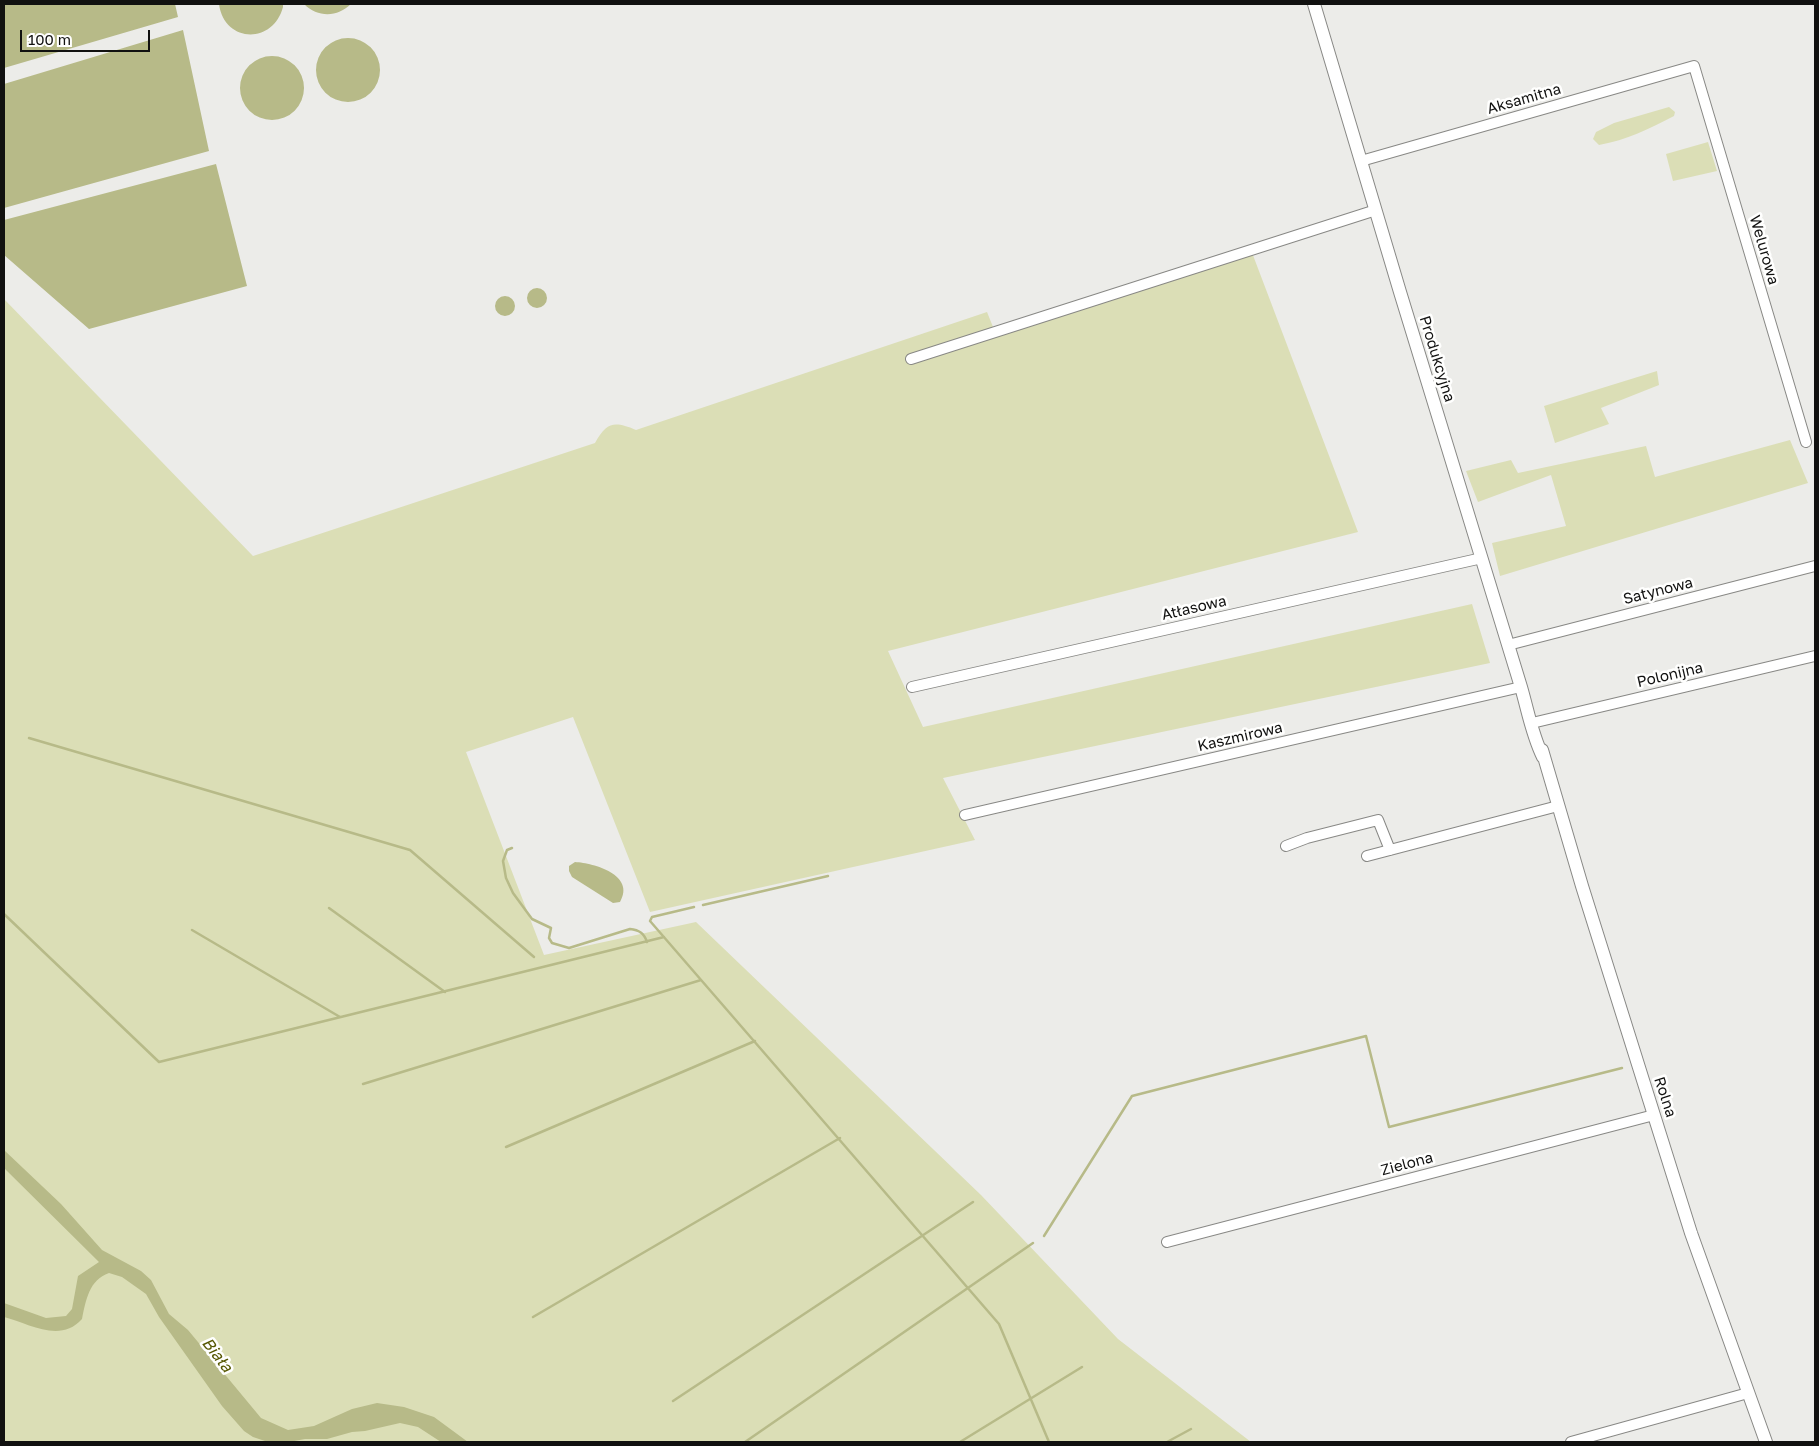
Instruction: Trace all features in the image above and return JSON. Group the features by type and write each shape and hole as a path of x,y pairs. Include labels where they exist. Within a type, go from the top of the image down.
{"street":[{"name":"Produkcyjna","path":"1314,4 1532,723"},
{"name":"Aksamitna","path":"1361,161 1694,66"},
{"name":"Welurowa","path":"1694,66 1806,442"},
{"path":"911,359 1376,210"},
{"name":"Atłasowa","path":"912,687 1482,558"},
{"name":"Satynowa","path":"1508,645 1815,566"},
{"name":"Polonijna","path":"1532,723 1815,656"},
{"name":"Kaszmirowa","path":"965,815 1521,687"},
{"name":"Rolna","path":"1532,723 1540,736 1543,757 1558,806 1716,1307 1766,1442"},
{"path":"1367,856 1558,806"},
{"path":"1286,846 1307,838 1378,820 1390,850"},
{"name":"Zielona","path":"1167,1242 1654,1115"},
{"path":"1571,1442 1748,1393"}],"shaded area":[{"path":"4,4 175,4 178,17 4,68"},
{"path":"219,4 283,4 283,7 278,19 269,28 260,33 249,34 239,32 230,26 223,17"},
{"path":"304,4 351,4 340,11 322,14 315,12"},
{"path":"183,30 209,151 4,208 4,84"},
{"path":"342,38 354,38 371,47 378,58 380,70 378,82 371,93 354,102 342,102 330,97 321,88 316,76 316,64 321,52 330,43"},
{"path":"272,56 290,62 298,70 304,88 298,106 290,114 272,120 254,114 246,106 240,88 246,70 254,62"},
{"path":"1669,107 1675,112 1674,116 1638,134 1599,145 1593,139 1596,132 1614,123"},
{"path":"1708,142 1717,171 1673,181 1666,154"},
{"path":"216,164 247,286 89,329 4,255 4,220"},
{"path":"1251,250 1358,532 888,651 923,727 1472,604 1490,663 943,778 975,840 650,912 573,717 466,752 544,955 696,922 981,1195 1118,1339 1251,1442 4,1442 4,299 253,556 595,443 603,431 612,425 622,425 636,430 987,312 995,332"},
{"path":"537,288 544,291 547,298 544,305 537,308 530,305 527,298 530,291"},
{"path":"505,296 512,299 515,306 512,313 505,316 498,313 495,306 498,299"},
{"path":"1657,371 1659,385 1601,408 1609,424 1555,443 1544,406"},
{"path":"1790,440 1808,483 1500,576 1492,543 1566,526 1551,475 1478,502 1466,471 1511,460 1518,473 1646,446 1655,477"},
{"path":"575,862 602,868 618,878 622,884 623,893 620,902 613,903 572,877 569,866"},
{"path":"4,1150 61,1204 102,1250 141,1271 151,1280 169,1314 188,1330 261,1418 288,1430 314,1426 352,1409 377,1403 404,1407 434,1417 468,1442 441,1442 418,1427 400,1423 327,1439 268,1442 253,1437 244,1431 222,1406 159,1317 146,1294 122,1277 109,1273 97,1280 93,1286 87,1298 82,1319 64,1330 44,1330 4,1317 4,1303 46,1318 66,1316 72,1309 78,1276 99,1262 4,1168"}],"waterway":[{"path":"29,738 410,850 534,957"},
{"path":"512,848 507,850 503,861 506,878 513,893 532,919 551,928 549,938 552,943 569,948 630,929 641,932 647,942"},
{"path":"703,905 828,876"},
{"path":"694,907 652,917 650,921 999,1324 1049,1442"},
{"path":"329,908 445,992"},
{"path":"4,914 159,1062 664,937"},
{"path":"192,930 340,1017"},
{"path":"363,1084 701,980"},
{"path":"1044,1236 1132,1096 1366,1036 1389,1127 1622,1068"},
{"path":"506,1147 755,1041"},
{"path":"533,1317 840,1138"},
{"path":"673,1401 973,1202"},
{"path":"745,1442 1033,1243"},
{"path":"960,1442 1082,1367"},
{"path":"1167,1442 1191,1429"}],"water label":[{"name":"Biała","path":"217,1355"}]}
